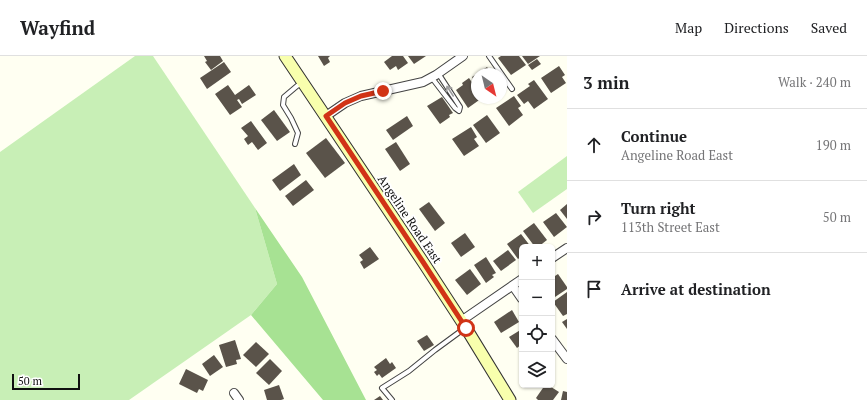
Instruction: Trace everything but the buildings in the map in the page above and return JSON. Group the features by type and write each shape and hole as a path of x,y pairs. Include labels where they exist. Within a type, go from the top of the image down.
{"street":[{"name":"Angeline Road East","path":"285,56 423,262 510,400"},
{"path":"326,116 345,103 361,96 423,82 463,56"},
{"path":"555,256 567,248"},
{"path":"463,324 521,280"},
{"path":"513,286 519,294"},
{"path":"555,343 567,360"},
{"path":"234,393 239,400"}],"lane":[{"path":"488,56 512,89"},
{"path":"435,75 460,107 459,111 455,108 435,75"},
{"path":"295,144 298,133 284,105 284,97 303,82"},
{"path":"392,400 382,388 409,371 435,350 463,324"}],"green space":[{"path":"135,56 153,56 255,208 277,284 251,315 129,400 0,400 0,152"},
{"path":"567,156 567,189 533,213 518,192"},
{"path":"255,208 302,277 366,400 323,400 251,315 277,284"}],"route":[{"path":"383,91 361,96 345,103 326,116 466,328"}]}
